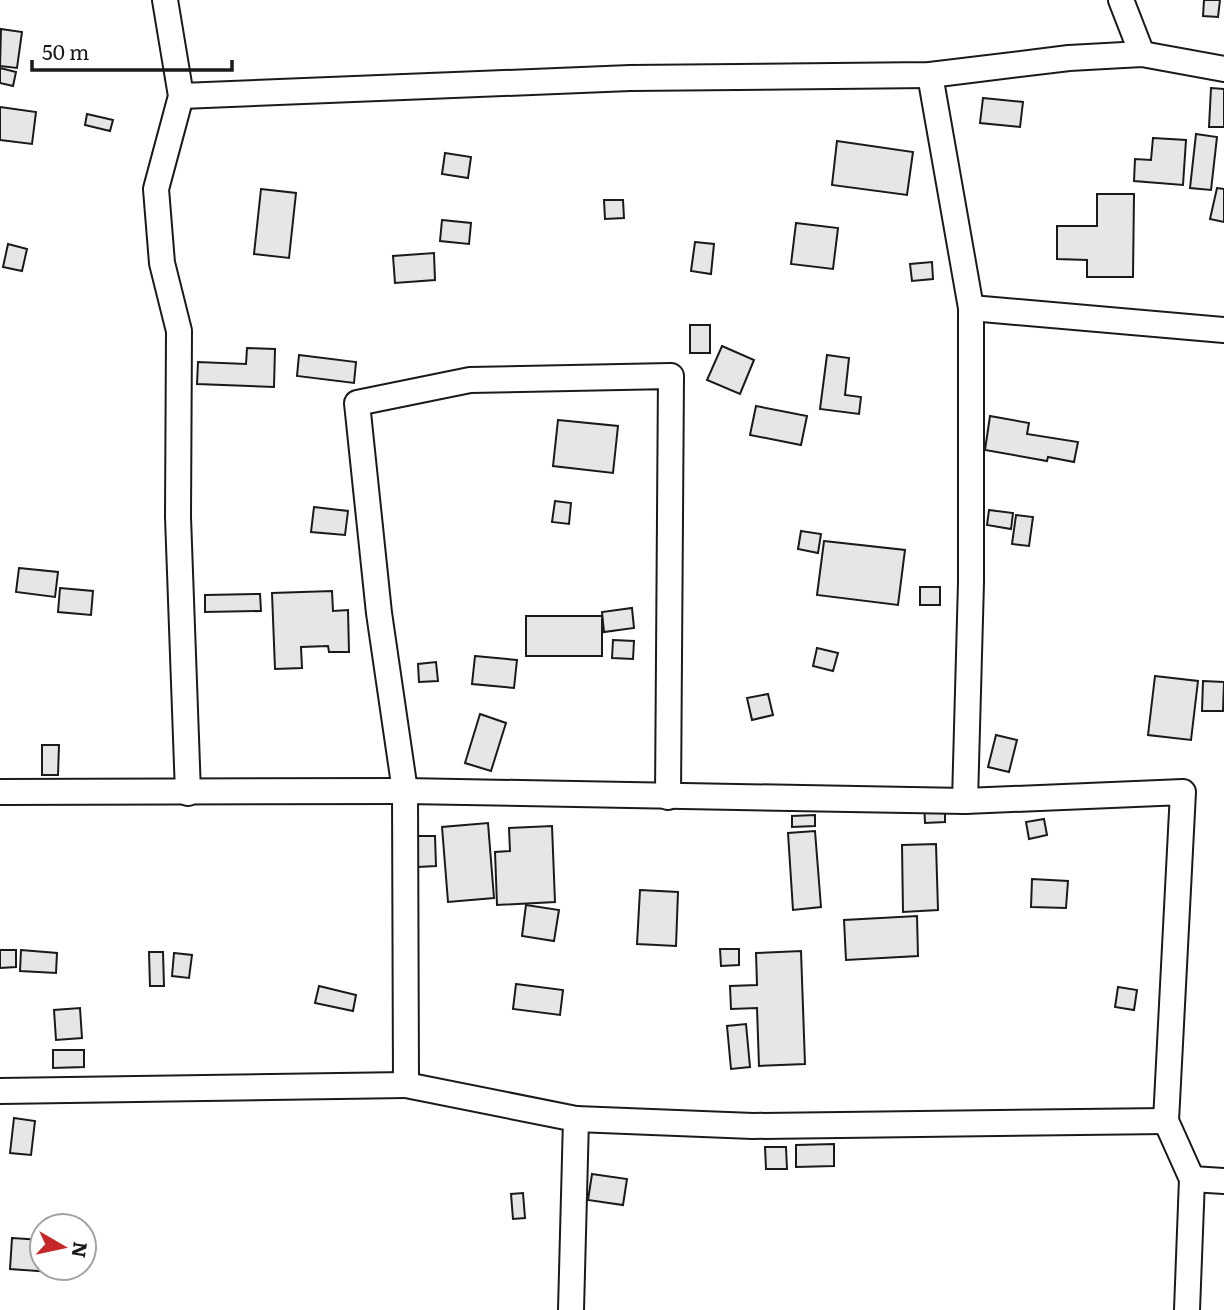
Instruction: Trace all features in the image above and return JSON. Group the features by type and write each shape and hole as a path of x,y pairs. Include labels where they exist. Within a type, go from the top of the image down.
{"street":[{"path":"165,0 181,96 156,189 162,263 179,331 178,517 188,793"},
{"path":"1121,0 1142,54"},
{"path":"181,96 589,79 930,75 1069,58 1142,54 1224,69"},
{"path":"930,75 971,308 971,582 965,801"},
{"path":"971,308 1224,330"},
{"path":"406,1085 405,791 379,613 358,403 470,380 671,376 668,797"},
{"path":"0,792 405,791 965,801 1183,792 1166,1121 1192,1180 1187,1310"},
{"path":"0,1091 406,1085 576,1118 753,1126 1166,1121"},
{"path":"571,1310 576,1118"},
{"path":"1192,1180 1224,1181"}],"building":[{"path":"1204,0 1220,0 1218,17 1203,16"},
{"path":"1,29 22,32 17,68 0,66"},
{"path":"0,68 16,72 13,86 0,83"},
{"path":"1211,88 1224,89 1224,127 1209,127"},
{"path":"983,98 1023,102 1020,127 980,123"},
{"path":"0,107 36,112 32,144 0,140"},
{"path":"87,114 113,120 110,131 85,125"},
{"path":"1196,134 1217,137 1211,190 1190,188"},
{"path":"1153,138 1186,140 1183,185 1134,181 1135,159 1151,160"},
{"path":"837,141 913,152 907,195 832,185"},
{"path":"445,153 471,157 468,178 442,174"},
{"path":"1217,188 1224,189 1224,222 1210,219"},
{"path":"261,189 296,193 289,258 254,254"},
{"path":"1097,194 1134,194 1133,277 1087,277 1087,260 1057,259 1057,226 1097,226"},
{"path":"604,200 623,200 624,218 605,219"},
{"path":"442,220 471,223 469,244 440,241"},
{"path":"796,223 838,228 833,269 791,264"},
{"path":"695,242 714,244 711,274 691,271"},
{"path":"8,244 27,249 22,271 3,267"},
{"path":"434,253 435,280 395,283 393,256"},
{"path":"932,262 933,279 912,281 910,264"},
{"path":"690,325 710,325 710,353 690,353"},
{"path":"722,346 754,360 740,394 707,380"},
{"path":"247,348 275,349 274,387 197,384 198,362 246,364"},
{"path":"299,355 356,362 354,383 297,376"},
{"path":"827,355 849,358 845,395 861,397 859,414 820,409"},
{"path":"756,406 807,416 801,445 750,435"},
{"path":"990,416 1029,423 1027,434 1078,442 1074,462 1048,457 1047,461 985,450"},
{"path":"558,420 618,426 613,473 553,466"},
{"path":"555,501 571,503 569,524 552,522"},
{"path":"314,507 348,511 345,535 311,532"},
{"path":"989,510 1013,513 1011,529 987,525"},
{"path":"1016,515 1033,517 1029,546 1012,544"},
{"path":"801,531 821,534 818,553 798,549"},
{"path":"824,541 905,550 898,605 817,595"},
{"path":"19,568 58,572 55,597 16,592"},
{"path":"920,587 940,587 940,605 920,605"},
{"path":"60,588 93,591 91,615 58,612"},
{"path":"332,591 333,611 348,610 349,652 329,652 328,646 301,647 302,668 275,669 272,593"},
{"path":"260,594 261,611 205,612 205,595"},
{"path":"632,608 634,628 604,632 602,612"},
{"path":"526,616 602,616 602,656 526,656"},
{"path":"613,640 634,641 633,659 612,658"},
{"path":"817,648 838,653 833,671 813,666"},
{"path":"475,656 517,660 514,688 472,684"},
{"path":"436,662 438,681 419,682 418,664"},
{"path":"1155,676 1198,681 1191,740 1148,735"},
{"path":"1203,681 1224,682 1223,711 1202,711"},
{"path":"768,694 773,715 752,720 747,698"},
{"path":"480,714 506,723 491,771 465,763"},
{"path":"996,735 1017,740 1009,772 988,767"},
{"path":"42,745 59,745 58,775 42,775"},
{"path":"924,801 945,801 945,822 925,823"},
{"path":"815,815 815,826 792,827 792,816"},
{"path":"1044,819 1047,835 1029,839 1026,822"},
{"path":"488,823 494,898 448,902 442,827"},
{"path":"552,826 555,902 497,905 495,852 510,851 509,828"},
{"path":"815,831 821,907 793,910 788,833"},
{"path":"417,836 435,836 436,866 418,867"},
{"path":"936,844 938,910 903,912 902,845"},
{"path":"1032,879 1068,881 1066,908 1031,907"},
{"path":"640,890 678,892 676,946 637,944"},
{"path":"526,905 559,910 554,941 522,936"},
{"path":"917,916 918,956 846,960 844,920"},
{"path":"720,949 739,949 739,965 721,966"},
{"path":"0,950 16,950 16,967 0,968"},
{"path":"21,950 57,953 56,973 20,971"},
{"path":"801,951 805,1064 759,1066 757,1008 731,1009 730,986 757,985 756,953"},
{"path":"149,952 163,952 164,986 150,986"},
{"path":"174,953 192,955 189,978 172,976"},
{"path":"516,984 563,990 560,1015 513,1009"},
{"path":"319,986 356,995 353,1011 315,1003"},
{"path":"1118,987 1137,990 1134,1010 1115,1007"},
{"path":"80,1008 82,1038 56,1040 54,1010"},
{"path":"746,1024 750,1067 731,1069 727,1026"},
{"path":"53,1050 84,1050 84,1067 53,1068"},
{"path":"14,1118 35,1121 31,1155 10,1153"},
{"path":"834,1144 834,1166 796,1167 796,1145"},
{"path":"765,1147 786,1147 787,1169 766,1169"},
{"path":"592,1174 627,1179 623,1205 588,1200"},
{"path":"523,1193 525,1218 513,1219 511,1194"},
{"path":"12,1238 28,1239 28,1270 10,1269"}]}
